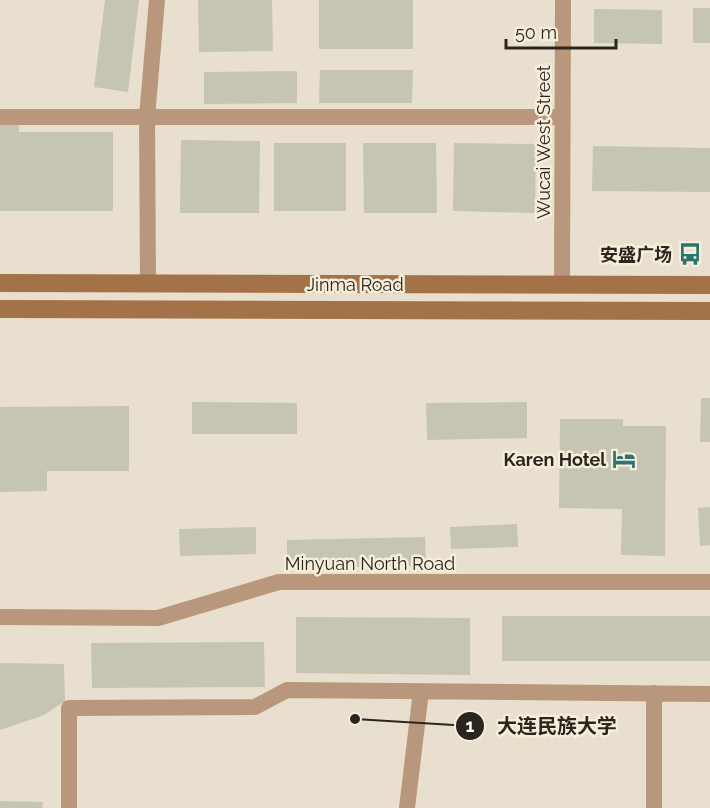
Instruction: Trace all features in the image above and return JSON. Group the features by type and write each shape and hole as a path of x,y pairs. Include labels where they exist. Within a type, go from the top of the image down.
{"main road":[{"name":"Jinma Road","path":"0,283 710,285"},
{"name":"Jinma Road","path":"0,309 710,311"}],"street":[{"path":"148,284 147,117 157,0"},
{"name":"Wucai West Street","path":"562,285 563,0"},
{"path":"0,117 562,117"},
{"name":"Minyuan North Road","path":"0,617 158,618 279,582 710,582"},
{"path":"69,808 69,708 255,707 287,690 710,694"},
{"path":"407,808 421,691"},
{"path":"654,693 654,808"}],"building":[{"path":"105,0 139,0 128,92 94,87"},
{"path":"198,0 272,0 273,51 199,52"},
{"path":"319,0 413,0 413,49 319,49"},
{"path":"693,8 710,8 710,43 693,43"},
{"path":"594,9 662,10 662,44 594,43"},
{"path":"320,70 413,70 412,103 319,103"},
{"path":"297,71 297,103 204,104 204,72"},
{"path":"0,121 19,121 19,132 113,132 113,211 0,211"},
{"path":"181,140 260,141 259,213 180,213"},
{"path":"274,143 346,143 346,211 274,211"},
{"path":"363,143 436,143 437,213 364,213"},
{"path":"454,143 536,144 535,213 453,211"},
{"path":"593,146 710,148 710,192 592,191"},
{"path":"701,398 710,398 710,442 700,442"},
{"path":"192,402 297,403 297,434 192,434"},
{"path":"527,402 527,438 427,440 426,403"},
{"path":"129,406 129,471 47,471 47,491 0,492 0,407"},
{"path":"560,419 623,419 623,426 666,426 665,556 621,555 622,509 559,508"},
{"path":"710,507 710,545 700,546 698,508"},
{"path":"517,524 518,547 451,549 450,527"},
{"path":"256,527 256,554 180,556 179,529"},
{"path":"425,537 426,566 287,568 287,540"},
{"path":"502,616 710,616 710,661 502,661"},
{"path":"296,617 470,618 470,675 296,673"},
{"path":"264,642 265,687 92,688 91,643"},
{"path":"0,663 64,664 65,701 44,715 0,730"},
{"path":"0,801 43,802 42,808 0,808"}],"place":[{"name":"安盛广场","path":"690,254"},
{"name":"Karen Hotel","path":"624,459"},
{"name":"大连民族大学","path":"355,719"}]}
